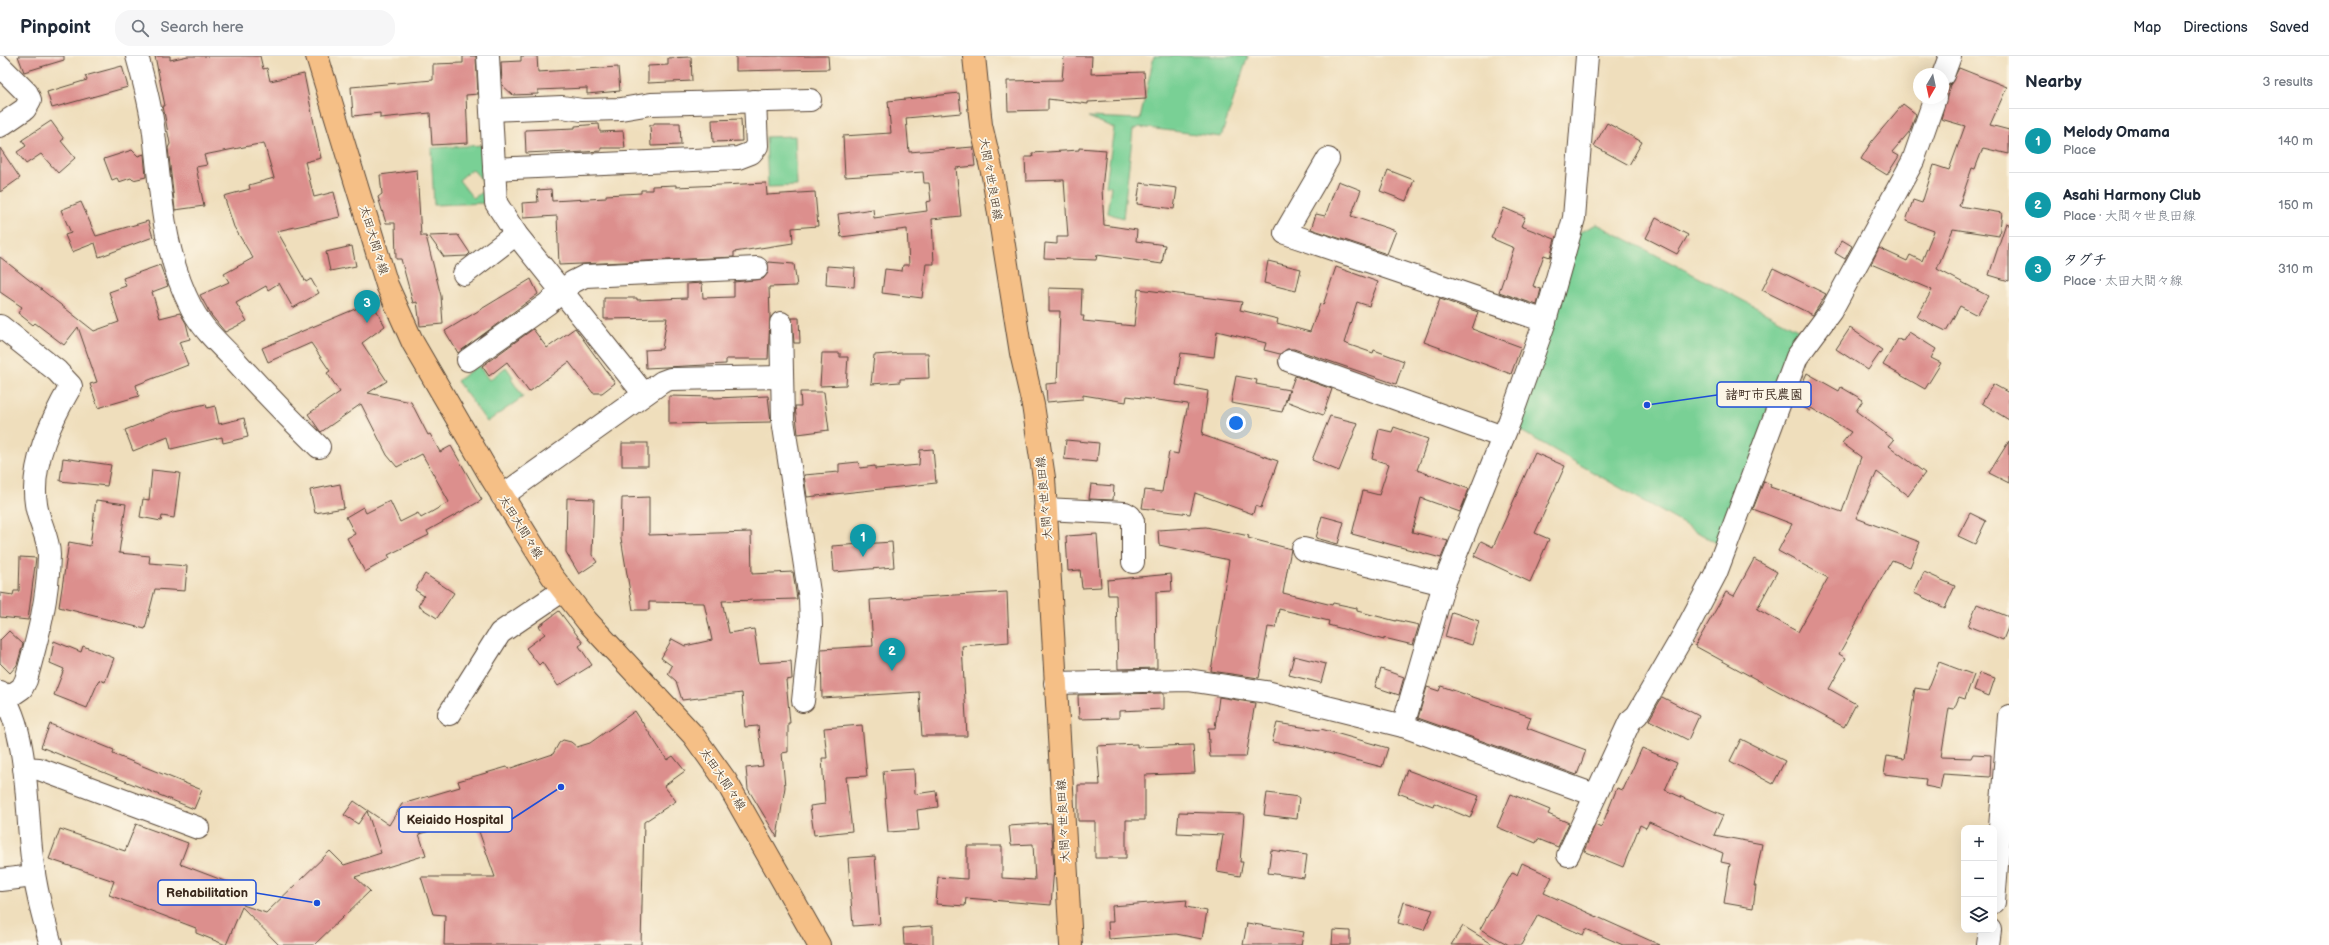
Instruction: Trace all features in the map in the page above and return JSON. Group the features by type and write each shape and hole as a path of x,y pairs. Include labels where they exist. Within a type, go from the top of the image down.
{"main road":[{"name":"太田大間々線","path":"317,56 397,310 420,357 502,496 562,591 587,621 693,735 740,803 819,945"},
{"name":"大間々世良田線","path":"974,56 981,125 992,176 1021,352 1033,405 1044,478 1071,945"}],"street":[{"path":"137,56 151,113 159,187 170,250 178,278 189,303 207,330 279,408 319,447"},
{"path":"488,56 496,202 516,234 644,394"},
{"path":"1403,726 1444,584 1503,437 1545,322 1574,218 1587,56"},
{"path":"1946,68 1950,56"},
{"path":"0,66 27,93 30,100 25,109 0,126"},
{"path":"491,110 562,107 582,110 621,109 651,104 810,100"},
{"path":"494,169 738,158 750,153 757,146 755,101"},
{"path":"1568,855 1630,721 1637,715 1684,634 1716,573 1797,357 1830,311 1913,161 1933,104"},
{"path":"1328,159 1285,233 1545,322"},
{"path":"464,274 516,234"},
{"path":"468,360 547,304 573,282 585,276 757,268"},
{"path":"781,323 781,377 786,449 796,503 810,599 811,625 803,701"},
{"path":"0,326 57,371 71,386 40,448 35,496 37,509 48,548 44,615 26,680 22,688 3,695 13,717 24,768 34,876 40,906 51,945"},
{"path":"1290,361 1503,437"},
{"path":"502,496 597,430 644,394 670,379 781,377"},
{"path":"1045,509 1125,513 1130,516 1133,521 1133,562"},
{"path":"1303,549 1444,584"},
{"path":"449,714 500,633 562,591"},
{"path":"1055,683 1188,680 1271,693 1403,726 1595,795"},
{"path":"1994,897 2009,716"},
{"path":"24,768 39,769 198,828"},
{"path":"0,880 34,876"},
{"path":"1988,945 1990,933"}],"green space":[{"path":"1154,56 1248,56 1221,137 1139,127 1133,130 1123,218 1107,213 1111,186 1106,185 1114,128 1088,117 1140,119"},
{"path":"795,136 797,186 768,187 766,137"},
{"path":"484,145 486,184 472,169 459,180 473,198 486,190 488,203 434,205 431,148"},
{"path":"1597,224 1805,333 1720,545 1514,427 1578,233"},
{"path":"478,365 489,380 506,367 513,377 511,379 523,397 487,422 457,381"}],"building":[{"path":"18,56 64,56 64,60 24,72"},
{"path":"155,56 170,56 170,60 188,56 260,56 263,69 267,68 270,81 304,74 321,158 305,162 314,197 334,192 340,217 277,231 306,282 311,279 319,293 293,308 279,283 268,290 266,286 236,303 247,321 225,332 211,315 200,295 229,282 224,274 253,258 234,227 224,196 250,189 249,185 274,178 264,143 204,155 207,165 196,167 204,206 175,210 168,148 170,144 163,106 165,106"},
{"path":"463,56 476,56 478,94 466,95 468,143 432,145 430,113 380,118 380,113 353,116 351,87 433,80 433,64 463,63"},
{"path":"521,56 537,56 538,72 618,67 620,91 587,94 587,88 538,90 538,94 513,95 502,85 501,62 521,61"},
{"path":"736,56 828,56 829,69 736,71"},
{"path":"1064,56 1092,56 1091,74 1144,72 1146,99 1088,102 1088,104 1048,99 1048,110 1008,111 1007,81 1062,80"},
{"path":"691,57 692,81 648,83 648,66 668,65 668,58"},
{"path":"122,66 128,87 52,108 47,92 87,80 85,76"},
{"path":"1959,68 2007,87 1990,125 2009,130 2009,154 1983,148 1975,169 1972,168 1959,206 2002,213 1999,236 1953,229 1937,269 1988,296 1977,315 1960,306 1946,331 1917,317 1932,290 1871,264 1879,248 1907,261 1910,255 1922,261 1934,231 1906,221 1913,200 1922,203 1934,165 1949,170 1965,126 1941,119 1945,104 1949,104 1950,85"},
{"path":"959,93 961,113 906,118 909,152 973,147 975,166 956,168 961,216 932,219 934,264 926,264 922,298 882,293 885,269 902,271 903,265 909,265 907,229 841,237 838,214 873,209 874,218 927,211 926,202 931,201 929,183 924,183 923,172 845,177 843,136 891,133 888,101"},
{"path":"1903,104 1916,114 1910,131 1892,152 1899,156 1887,175 1861,159 1872,141"},
{"path":"741,119 742,141 713,142 712,120"},
{"path":"51,121 64,139 61,141 75,158 58,173 41,154 26,164 17,152 26,146 22,140"},
{"path":"654,123 680,123 681,145 651,146 650,125 654,125"},
{"path":"1607,123 1642,142 1629,165 1594,146"},
{"path":"599,124 600,132 623,131 625,148 601,148 601,151 567,153 566,151 526,153 525,130 575,128 575,126"},
{"path":"0,148 20,178 0,192"},
{"path":"1079,148 1106,150 1102,189 1104,225 1137,230 1136,241 1165,245 1162,264 1097,255 1096,260 1044,258 1045,243 1057,244 1057,237 1068,237 1064,180 1026,181 1025,157 1033,157 1032,153 1079,150"},
{"path":"132,150 138,156 144,154 146,177 133,180 131,178 119,182 117,178 112,180 104,159"},
{"path":"417,170 421,236 426,236 441,296 443,324 420,326 417,302 413,303 401,259 396,259 395,223 386,223 378,197 382,194 380,175"},
{"path":"1388,170 1414,180 1406,201 1380,191"},
{"path":"1338,181 1361,190 1351,216 1396,231 1387,254 1311,229 1316,214 1325,216"},
{"path":"766,183 767,195 815,192 818,226 792,228 793,243 734,252 734,257 559,265 557,216 523,218 522,203 538,202 537,190 551,189 552,201 606,198 606,195 641,193 641,190 652,190 652,186 676,185 676,187"},
{"path":"1140,183 1177,188 1174,209 1137,204"},
{"path":"81,202 96,236 148,221 153,237 99,257 95,243 72,252 65,235 71,233 61,210"},
{"path":"1504,208 1525,217 1521,226 1555,239 1550,257 1544,255 1533,286 1541,289 1537,305 1499,292 1514,248 1491,238"},
{"path":"1656,218 1688,235 1677,254 1646,238"},
{"path":"2006,223 2009,224 2009,281 1989,275"},
{"path":"458,235 470,253 467,256 444,257 429,236"},
{"path":"1842,240 1852,246 1845,259 1835,253"},
{"path":"352,246 356,266 330,271 326,252"},
{"path":"0,257 94,331 119,322 109,292 126,286 123,278 160,265 168,286 152,292 160,318 180,313 186,323 190,339 179,342 188,365 136,385 139,396 98,408 90,384 97,382 78,327 64,345 35,323 33,325 18,313 22,307 0,292"},
{"path":"1268,261 1301,269 1296,291 1264,283"},
{"path":"768,262 794,264 797,286 769,287 770,317 768,359 726,359 726,364 646,368 645,350 662,349 667,318 604,319 604,298 637,298 637,300 687,298 687,284 702,283 703,298 734,297 734,282 763,279 768,273"},
{"path":"827,266 855,268 854,287 826,285"},
{"path":"1336,267 1378,282 1369,306 1357,302 1344,343 1373,353 1374,350 1404,361 1396,384 1294,349 1287,349 1280,354 1264,350 1266,343 1217,331 1214,357 1181,353 1176,385 1208,391 1202,435 1278,461 1261,508 1255,506 1253,514 1195,493 1190,514 1142,508 1145,490 1162,492 1169,452 1178,454 1188,404 1127,396 1126,402 1083,395 1083,399 1047,402 1046,384 1057,383 1060,311 1049,311 1049,288 1082,289 1081,316 1084,316 1083,321 1134,326 1138,289 1242,302 1240,310 1278,319 1277,323 1310,332 1320,304 1323,305"},
{"path":"1773,268 1826,294 1813,315 1762,290"},
{"path":"531,279 538,294 458,353 445,331"},
{"path":"1440,299 1478,312 1472,329 1521,347 1511,374 1424,342"},
{"path":"372,302 385,326 362,343 387,381 368,393 411,402 428,435 430,434 440,452 451,446 482,500 427,531 429,535 388,555 390,558 365,572 347,538 355,534 346,517 363,507 366,513 390,501 400,522 418,513 421,518 449,502 422,454 397,467 387,455 361,404 321,432 320,431 308,414 340,392 327,373 330,371 311,343 268,362 262,348"},
{"path":"792,318 799,318 800,343 794,343"},
{"path":"575,328 615,383 602,393 593,393 569,362 529,392 507,362 489,376 482,366 533,329 547,348"},
{"path":"1850,328 1882,350 1868,370 1836,349"},
{"path":"1909,332 1936,349 1931,358 1941,363 1925,389 1883,365 1898,339 1903,341"},
{"path":"822,353 840,353 840,357 848,357 846,385 820,386"},
{"path":"928,353 929,378 900,379 900,382 871,384 874,355"},
{"path":"1807,373 1839,391 1841,387 1863,400 1856,411 1894,440 1889,446 1925,473 1908,496 1877,472 1856,518 1920,542 1910,567 1892,560 1839,654 1846,658 1829,689 1856,704 1844,727 1695,646 1726,592 1734,596 1754,559 1777,572 1757,609 1798,632 1828,578 1778,551 1792,524 1753,509 1764,481 1771,485 1770,487 1842,512 1861,457 1842,443 1851,432 1811,408 1810,411 1794,402"},
{"path":"1236,376 1257,380 1256,384 1289,390 1282,412 1231,403"},
{"path":"1295,376 1332,389 1323,415 1286,401"},
{"path":"1993,384 2009,393 2009,420 1982,403"},
{"path":"800,392 824,392 829,430 798,434 795,406 801,406"},
{"path":"669,396 714,398 768,396 771,422 669,424"},
{"path":"206,404 207,408 215,406 219,424 244,418 248,437 223,443 222,437 171,449 168,437 133,451 125,430 174,411"},
{"path":"1330,416 1358,423 1339,471 1312,460"},
{"path":"1394,427 1428,439 1417,470 1469,489 1460,512 1421,498 1412,532 1448,541 1441,558 1352,534 1363,491 1379,495 1389,464 1372,459 1379,429 1392,432"},
{"path":"1066,440 1099,443 1097,462 1064,459"},
{"path":"2009,441 2009,483 1989,473"},
{"path":"622,443 648,443 648,466 622,466"},
{"path":"933,449 936,483 807,497 804,475 839,472 839,464 858,462 860,468 875,466 875,469 919,465 920,450"},
{"path":"1535,453 1565,466 1535,533 1549,539 1530,582 1474,556 1481,541 1493,547"},
{"path":"63,458 111,465 107,486 60,481"},
{"path":"152,470 180,473 174,518 162,516 161,521 140,517 143,499 149,500"},
{"path":"340,484 344,508 315,513 310,490"},
{"path":"1091,484 1114,486 1113,500 1089,499"},
{"path":"649,497 649,535 751,532 752,574 793,572 797,599 722,601 729,633 754,629 759,663 791,661 792,679 786,680 790,723 788,723 788,752 782,753 785,787 777,837 748,789 746,768 763,766 758,726 745,727 742,693 682,700 676,681 668,674 672,666 661,658 672,639 685,646 712,640 704,603 649,602 649,610 633,610 621,538 622,498"},
{"path":"567,498 594,499 592,555 597,562 579,574 566,552"},
{"path":"96,500 126,504 119,553 150,556 149,563 187,566 185,591 155,589 145,629 59,607 69,542 90,546"},
{"path":"1970,513 1986,521 1975,544 1958,536"},
{"path":"1322,516 1344,522 1338,544 1316,538"},
{"path":"1206,527 1249,536 1248,538 1291,549 1283,593 1332,605 1333,603 1357,608 1357,611 1419,625 1413,645 1384,638 1384,640 1328,625 1329,621 1279,609 1276,628 1268,627 1259,678 1211,671 1229,560 1159,545 1158,530"},
{"path":"1097,534 1101,587 1082,588 1080,570 1068,571 1066,536"},
{"path":"892,542 894,567 834,572 832,546"},
{"path":"20,557 36,558 28,620 0,617 0,593 13,595 14,591 19,591"},
{"path":"1924,572 1955,586 1945,608 1914,593"},
{"path":"425,574 454,593 437,618 418,606 424,596 415,590"},
{"path":"1171,574 1172,591 1156,592 1157,668 1118,669 1116,595 1108,595 1107,580"},
{"path":"1007,592 1009,642 962,646 967,736 922,736 919,692 822,698 821,649 873,646 870,600"},
{"path":"1977,604 2009,617 2009,625 2003,640 1968,626"},
{"path":"559,611 583,643 579,646 592,665 558,686 542,662 539,665 526,648 545,634 539,626"},
{"path":"1452,612 1479,621 1472,645 1445,637"},
{"path":"9,631 23,644 17,665 10,673 0,663 0,640"},
{"path":"54,641 81,652 83,646 114,658 105,682 99,680 87,708 54,695 64,669 50,663"},
{"path":"1294,656 1326,664 1321,683 1289,675"},
{"path":"1939,662 1974,675 1965,699 1959,697 1954,709 1949,708 1941,757 1971,758 1973,754 1991,755 1990,777 1943,774 1940,789 1925,786 1926,779 1884,774 1887,756 1904,759 1915,688 1928,690"},
{"path":"1381,669 1404,677 1399,695 1375,687"},
{"path":"1980,673 1995,678 1989,696 1974,690"},
{"path":"1441,686 1531,717 1527,728 1586,750 1577,775 1418,718 1427,687 1439,691"},
{"path":"1164,693 1164,709 1119,711 1119,718 1079,719 1078,695"},
{"path":"1219,697 1255,703 1246,757 1210,757 1208,728 1215,728"},
{"path":"1662,697 1699,716 1688,740 1649,720"},
{"path":"635,711 667,760 673,756 685,771 664,786 676,801 644,822 641,945 444,945 445,915 433,914 421,877 495,877 476,823 473,823 472,819 419,834 426,855 355,877 370,891 314,945 279,945 242,907 226,945 196,933 196,928 109,895 114,881 49,859 60,829 125,851 136,824 188,843 180,864 248,890 243,905 266,913 330,851 344,865 381,853 367,811 358,824 344,815 354,801 389,825 402,804 460,787 458,781 507,767 508,769 553,754 559,743 563,740 571,742 577,747 590,743"},
{"path":"1277,723 1321,729 1388,748 1382,767 1305,747 1272,742"},
{"path":"50,724 114,750 113,754 202,790 194,809 41,747"},
{"path":"862,725 867,776 846,777 852,831 814,835 810,806 825,804 822,758 827,758 824,728"},
{"path":"1741,739 1785,761 1773,784 1730,761"},
{"path":"1137,744 1137,747 1193,745 1195,773 1145,775 1145,820 1126,820 1126,858 1095,858 1095,821 1078,821 1078,785 1100,785 1097,746"},
{"path":"1642,748 1677,763 1665,790 1723,815 1714,835 1762,844 1754,886 1756,886 1753,908 1724,903 1730,864 1721,862 1723,853 1649,822 1646,828 1640,825 1623,867 1584,851 1595,825 1601,828 1617,788 1623,790"},
{"path":"914,769 915,794 936,791 938,807 917,810 919,830 888,832 883,771"},
{"path":"1407,770 1479,796 1470,818 1434,803 1433,806 1398,793"},
{"path":"1267,793 1299,797 1297,819 1264,815"},
{"path":"1511,794 1550,810 1548,814 1569,823 1558,847 1538,839 1536,843 1497,827"},
{"path":"1179,812 1244,814 1240,862 1243,862 1240,876 1217,872 1223,835 1177,833"},
{"path":"1051,823 1054,868 1051,905 966,898 965,906 936,904 938,877 967,879 967,846 1002,846 1002,878 1035,880 1033,844 1011,845 1009,826"},
{"path":"1271,850 1307,855 1304,878 1268,873"},
{"path":"875,856 880,924 853,926 848,858"},
{"path":"1522,863 1552,877 1544,893 1660,945 1623,945 1586,929 1583,935 1538,915 1521,945 1509,945 1480,929 1512,873 1517,875"},
{"path":"1187,900 1186,907 1207,911 1202,939 1176,934 1109,939 1108,922 1113,922 1112,906"},
{"path":"1404,902 1433,910 1424,930 1398,923"},
{"path":"1247,923 1304,932 1301,945 1243,945"},
{"path":"933,926 933,945 904,945 903,928"},
{"path":"1463,926 1494,945 1451,945"},
{"path":"1333,930 1350,931 1350,945 1332,945"}],"place":[{"name":"タグチ","path":"367,323"},
{"name":"諸町市民農園","path":"1647,405"},
{"name":"Melody Omama","path":"863,557"},
{"name":"Asahi Harmony Club","path":"892,671"},
{"name":"Keiaido Hospital","path":"561,787"},
{"name":"Rehabilitation","path":"317,903"}]}
